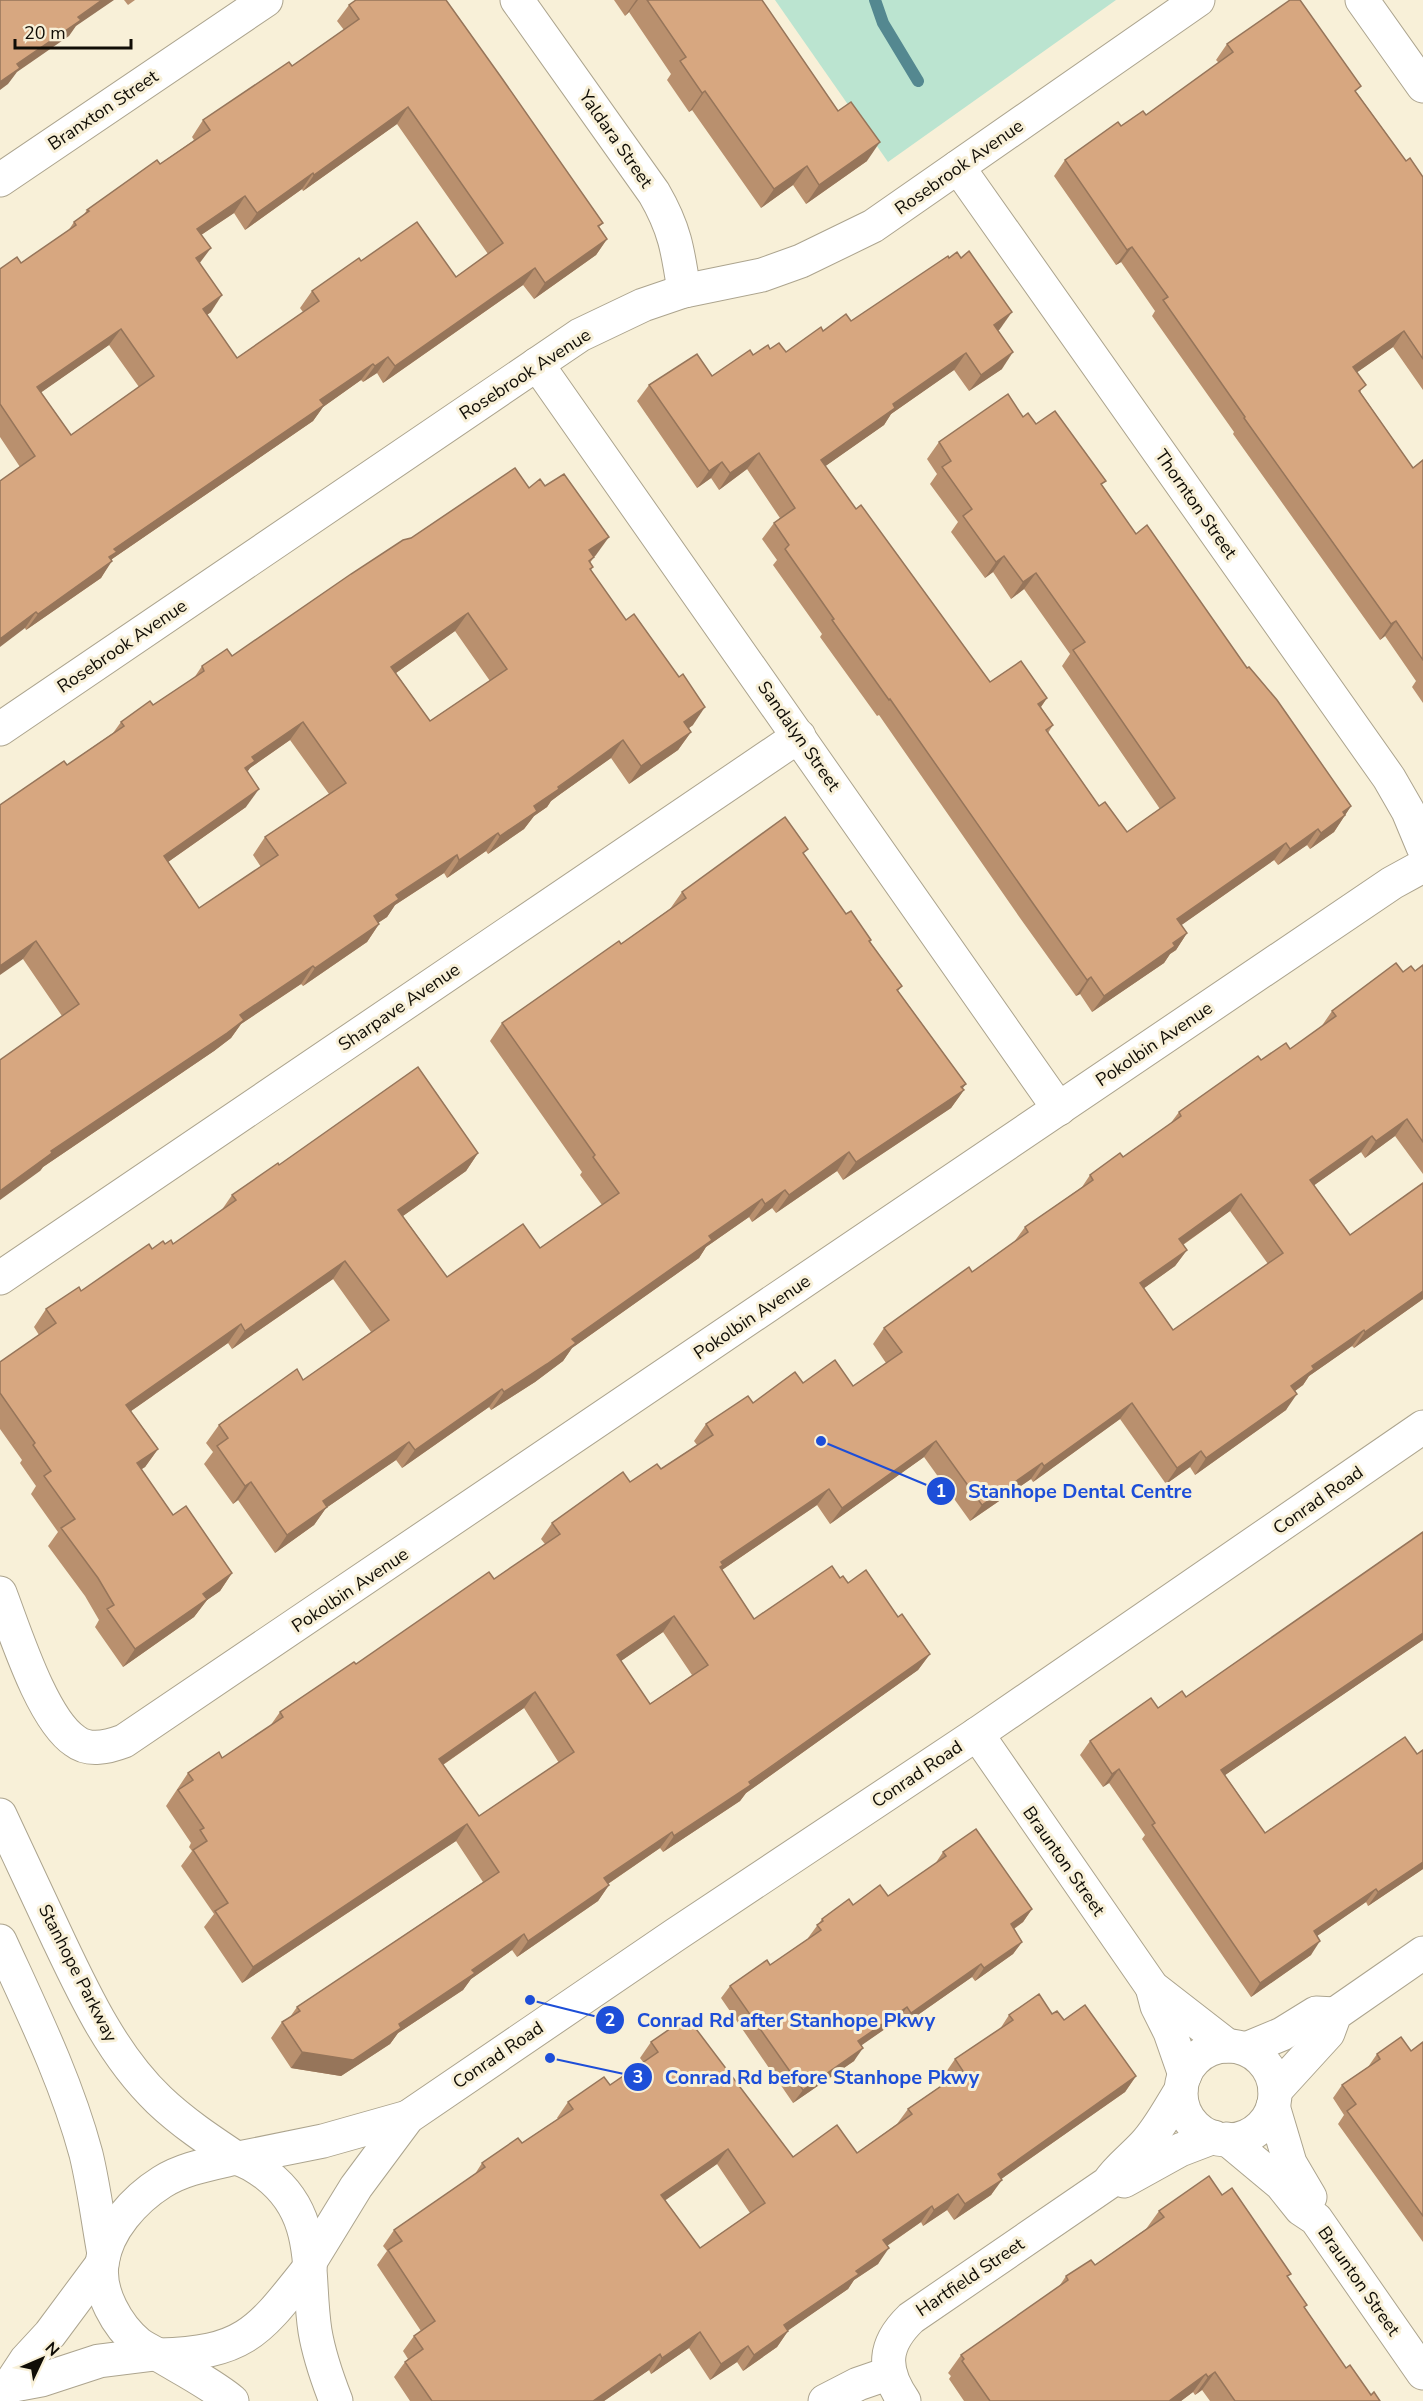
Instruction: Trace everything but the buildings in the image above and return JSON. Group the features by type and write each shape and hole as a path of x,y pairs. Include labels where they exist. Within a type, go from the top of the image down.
{"street":[{"name":"Branxton Street","path":"0,180 266,0"},
{"name":"Yaldara Street","path":"517,0 659,201 677,244 684,291"},
{"name":"Rosebrook Avenue","path":"0,729 580,335 643,305 684,291 762,275 840,244 889,216 1198,0"},
{"path":"1362,0 1423,86"},
{"name":"Thornton Street","path":"958,167 1389,778 1408,811 1423,847"},
{"name":"Sandalyn Street","path":"537,364 1059,1109"},
{"name":"Sharpave Avenue","path":"0,1278 799,736"},
{"name":"Pokolbin Avenue","path":"0,1593 44,1701 57,1725 75,1742 90,1748 109,1747 138,1733 1392,883 1423,866"},
{"name":"Conrad Road","path":"237,2158 323,2141 408,2117 675,1935 977,1734 1423,1428"},
{"name":"Braunton Street","path":"977,1734 1152,1987 1237,2048"},
{"name":"Stanhope Parkway","path":"0,1815 74,1973 104,2030 138,2078 158,2100 178,2117 237,2158"},
{"path":"0,1941 57,2066 74,2113 93,2187 107,2299 125,2329 139,2344 217,2389 232,2401"},
{"path":"1335,2014 1316,2013 1282,2034 1237,2048 1214,2048 1202,2054 1191,2063 1183,2082 1183,2105 1189,2119 1201,2130 1221,2138 1242,2138 1255,2131 1266,2121 1274,2099 1305,2056 1328,2033 1335,2014 1423,1953"},
{"name":"Braunton Street","path":"1152,1987 1157,2006 1170,2032 1183,2082"},
{"path":"1237,2048 1257,2056 1266,2066 1272,2078 1274,2099"},
{"name":"Hartfield Street","path":"897,2387 888,2353 894,2339 911,2318 1108,2183 1118,2168 1142,2147 1161,2125 1183,2082"},
{"name":"Braunton Street","path":"1274,2099 1284,2146 1290,2163 1313,2202 1316,2219"},
{"name":"Conrad Road","path":"310,2264 356,2187 408,2117"},
{"name":"Braunton Street","path":"1221,2138 1281,2184 1301,2209 1316,2219 1423,2373"},
{"name":"Hartfield Street","path":"1108,2183 1126,2180 1180,2150 1221,2138"},
{"path":"4,2389 50,2334 103,2259 111,2237 130,2207 164,2180 187,2170 237,2158 260,2170 290,2196 306,2230 315,2331 325,2372 336,2401"},
{"path":"4,2389 41,2380 99,2361 157,2354 191,2355 217,2350 262,2326 310,2264"},
{"path":"825,2401 858,2384 897,2387"}],"green space":[{"path":"775,0 1116,0 888,162"}],"waterway":[{"path":"875,0 883,23 918,81"}],"place":[{"name":"Stanhope Dental Centre","path":"821,1441"},
{"name":"Conrad Rd after Stanhope Pkwy","path":"530,2000"},
{"name":"Conrad Rd before Stanhope Pkwy","path":"550,2058"}]}
